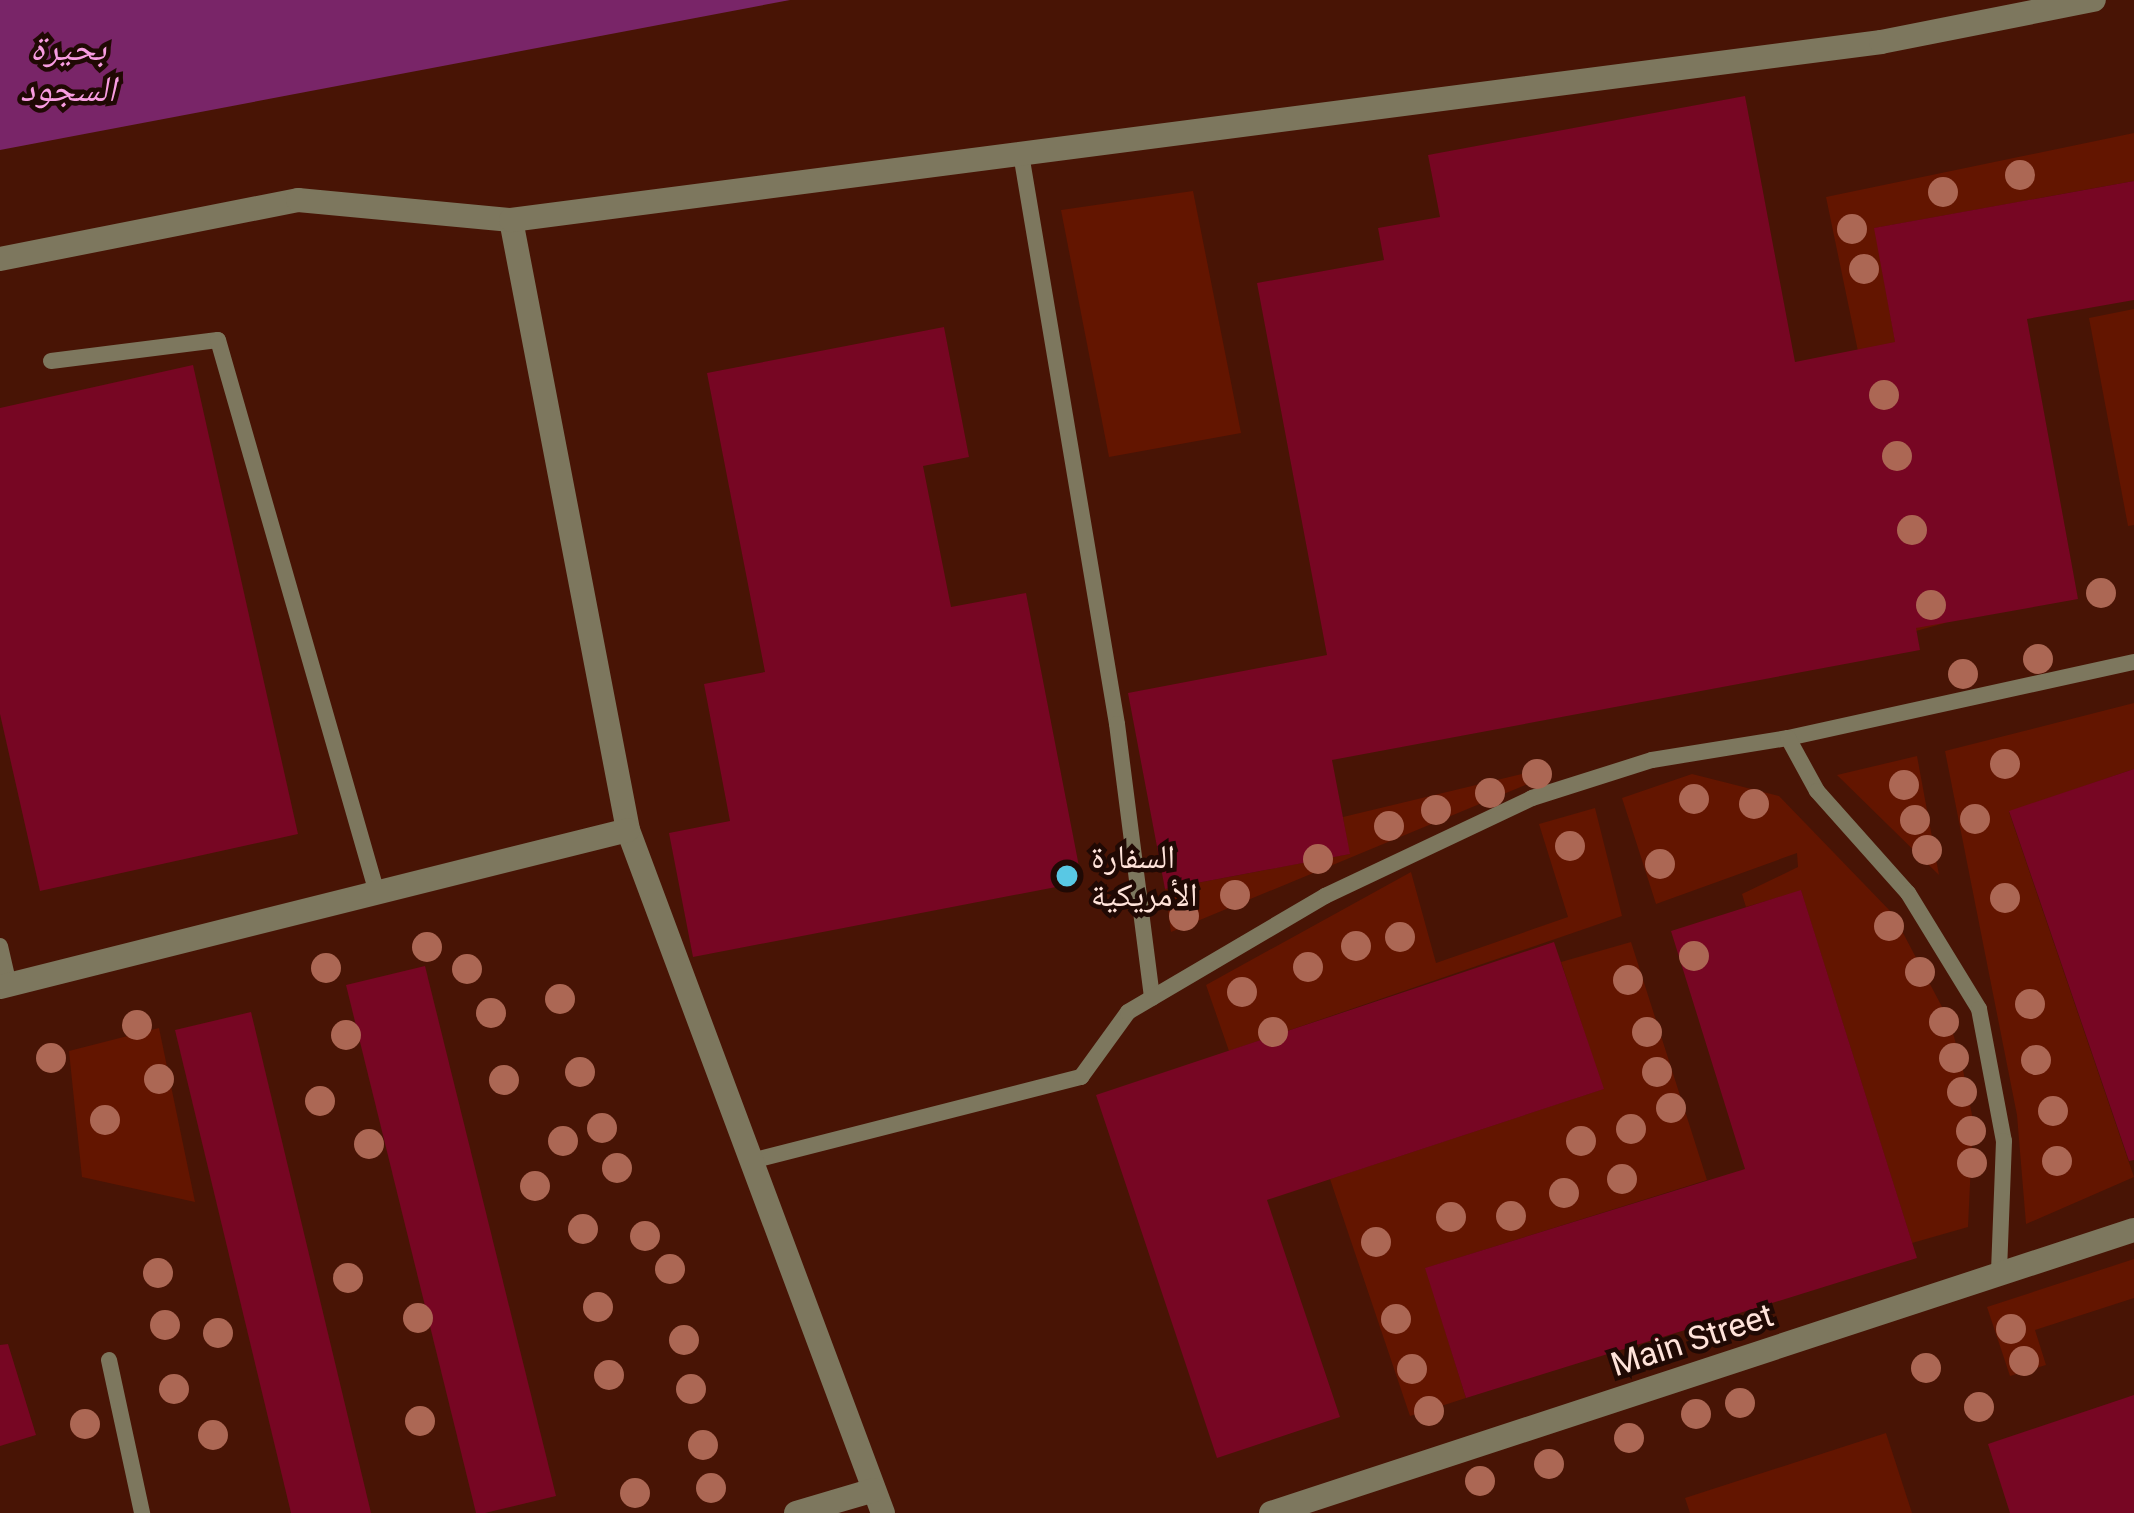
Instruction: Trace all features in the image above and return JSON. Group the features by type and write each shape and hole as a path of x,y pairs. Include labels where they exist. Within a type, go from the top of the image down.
{"street":[{"path":"0,259 298,200 511,220 1881,42 2094,0"},
{"path":"511,220 628,830 878,1501 796,1513"},
{"path":"4,986 628,830"},
{"name":"Main Street","path":"1271,1513 2134,1229"}],"lane":[{"path":"1022,154 1117,724 1152,998"},
{"path":"51,361 218,340 377,893"},
{"path":"751,1161 1081,1077 1128,1012 1324,896 1532,798 1652,760 1788,738 2134,662"},
{"path":"1788,738 1817,791 1907,892 1979,1010 2004,1141 1999,1274"},
{"path":"0,946 4,986"},
{"path":"109,1360 142,1513"}],"shaded area":[{"path":"2134,133 2134,181 1875,228 1945,623 1916,631 1826,197"},
{"path":"1193,191 1241,433 1109,457 1061,210"},
{"path":"2134,309 2134,525 2128,526 2089,318"},
{"path":"2134,703 2134,769 2009,812 2134,1177 2026,1224 2017,1115 1945,751"},
{"path":"1917,756 1939,875 1837,775"},
{"path":"1539,770 1540,779 1171,932 1165,889 1349,854 1343,817"},
{"path":"1692,774 1779,796 1893,914 1950,1022 1963,1070 1973,1120 1968,1227 1912,1243 1801,891 1746,907 1742,894 1798,867 1797,853 1656,904 1622,798"},
{"path":"1595,808 1622,916 1229,1051 1206,985 1411,872 1436,963 1568,917 1539,824"},
{"path":"1631,942 1707,1180 1426,1268 1466,1398 1410,1416 1330,1179 1603,1089 1561,962"},
{"path":"159,1028 195,1202 82,1177 69,1051"},
{"path":"2134,1259 2134,1298 2035,1330 2046,1365 2010,1376 1987,1307"},
{"path":"1886,1433 1912,1513 1690,1513 1685,1498"}],"water":[{"name":"بحيرة السجود","path":"0,0 790,0 0,150"}],"building":[{"path":"1745,96 1795,362 1895,342 1874,228 2134,181 2134,300 2027,319 2078,599 1916,628 1920,650 1332,760 1350,854 1165,889 1128,693 1327,655 1257,283 1384,260 1378,228 1440,217 1428,155"},
{"path":"944,327 969,457 923,466 951,607 1026,593 1082,882 693,957 669,833 730,821 704,684 765,672 707,373"},
{"path":"193,365 298,834 40,891 0,714 0,408"},
{"path":"2134,769 2134,1160 2129,1161 2009,811"},
{"path":"1801,890 1917,1258 1466,1398 1425,1268 1745,1169 1671,931"},
{"path":"1554,942 1604,1089 1267,1200 1340,1417 1217,1458 1096,1095"},
{"path":"425,966 556,1496 485,1513 476,1513 346,985"},
{"path":"251,1012 371,1513 291,1513 175,1030"},
{"path":"8,1344 36,1435 0,1446 0,1345"},
{"path":"2134,1395 2134,1513 2010,1513 1988,1444"}],"place":[{"name":"السفارة الأمريكية","path":"1067,876"}]}
